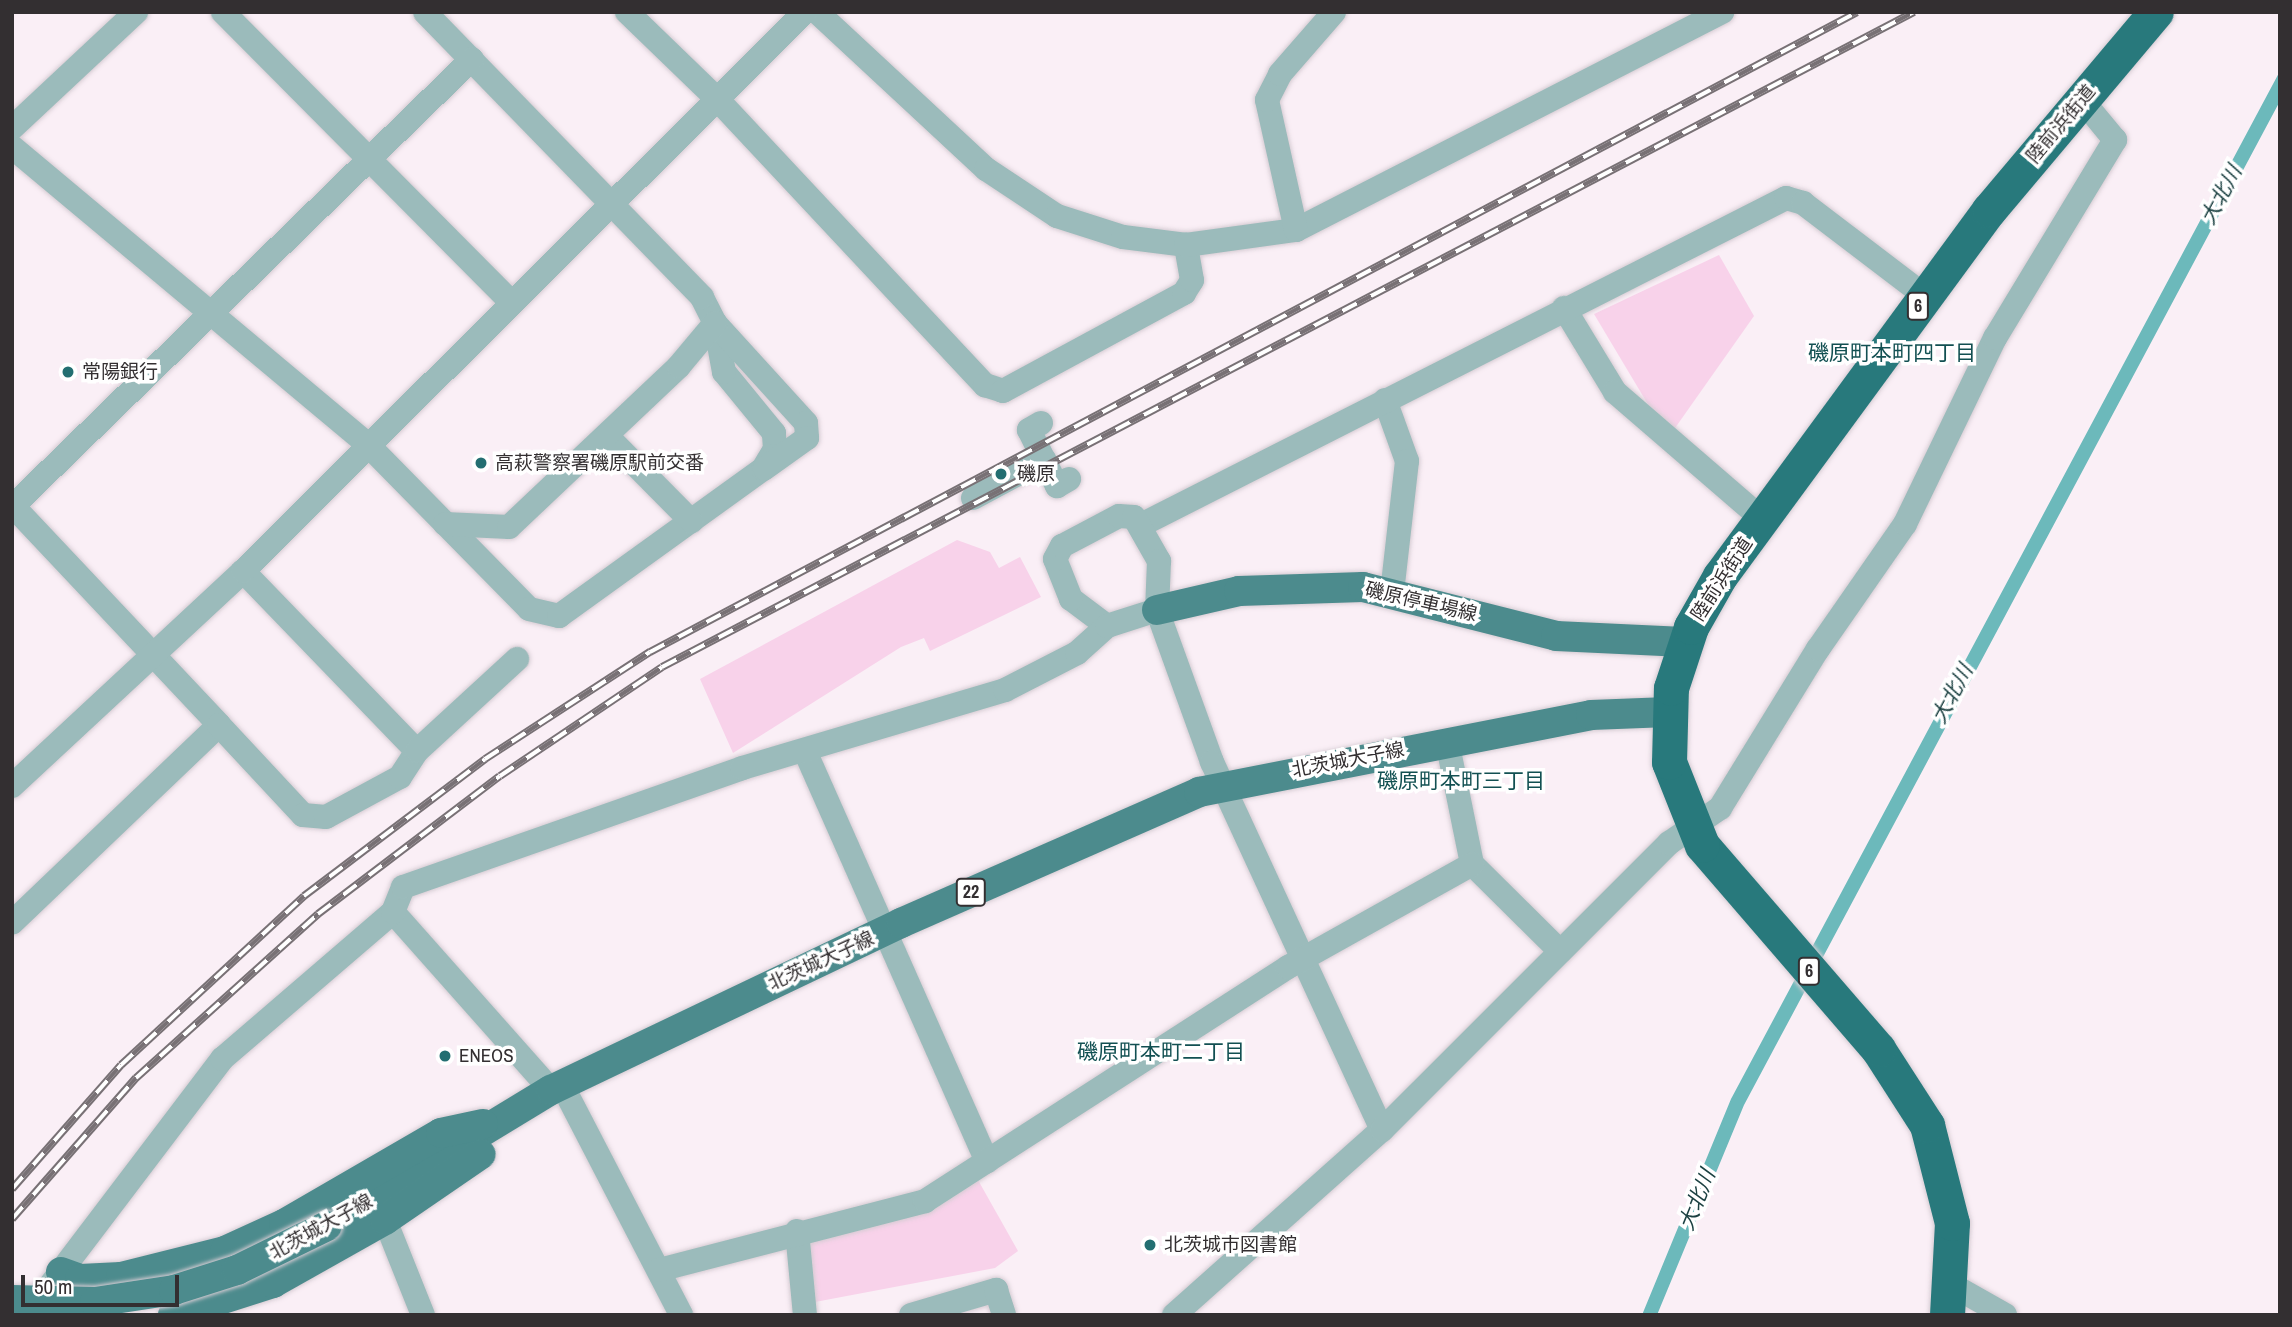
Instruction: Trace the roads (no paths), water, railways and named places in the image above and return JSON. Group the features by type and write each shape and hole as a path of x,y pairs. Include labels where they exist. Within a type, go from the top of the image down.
{"highway":[{"name":"陸前浜街道","path":"1950,1300 1944,1175 1901,1078 1715,865 1690,824 1669,762 1668,712 1684,642 1708,594 1925,296 2156,12"}],"main road":[{"name":"磯原停車場線","path":"1157,610 1239,591 1308,586 1392,592 1556,636 1684,642"},
{"name":"北茨城大子線","path":"12,1300 95,1302 174,1290 237,1270 327,1226 557,1088 882,932 1221,785 1591,715 1668,712"},
{"path":"61,1272 80,1279 121,1278 225,1251 284,1224 441,1133 500,1121"},
{"path":"173,1315 274,1283 385,1220 481,1154 500,1121"}],"street":[{"path":"12,128 136,12"},
{"path":"223,12 370,156 510,301"},
{"path":"12,148 369,446 529,609 559,616 807,438 806,422 715,323 702,297 614,203 425,12"},
{"path":"627,12 718,100 985,385 1003,391 1184,293 1192,280 1186,245"},
{"path":"12,786 243,571 510,301 614,203 805,12"},
{"path":"817,12 986,169 1058,216 1123,237 1186,245 1296,230 1722,12"},
{"path":"1296,230 1267,100 1280,74 1334,12"},
{"path":"472,59 210,311 13,506 303,815 326,817 400,777 417,751 517,659"},
{"path":"1174,1315 1382,1130 1690,824 1720,808 1818,649 1905,524 1995,338 2115,140 2082,100"},
{"path":"1107,626 1071,599 1055,559 1062,546 1119,516 1143,524 1564,308 1786,198 1803,203 1925,296"},
{"path":"1564,308 1615,392 1762,519"},
{"path":"488,565 487,549 679,366 715,323"},
{"path":"715,323 723,372"},
{"path":"679,366 706,357 723,372 774,433 775,449 763,469"},
{"path":"1385,400 1407,461 1392,592"},
{"path":"1039,428 1044,460 1064,479"},
{"path":"607,436 691,522"},
{"path":"973,498 1044,460"},
{"path":"445,524 509,527"},
{"path":"1143,524 1161,571 1157,610 1221,785 1304,957 1382,1130"},
{"path":"243,571 417,751"},
{"path":"28,1315 222,1059 393,912 403,887 805,751 1006,690 1077,653 1107,626 1157,610"},
{"path":"12,923 219,725"},
{"path":"1447,741 1472,864 1560,951"},
{"path":"805,751 882,932 988,1162"},
{"path":"659,1270 797,1231 925,1200 1304,957 1472,864"},
{"path":"393,912 557,1088 659,1270 681,1315"},
{"path":"385,1220 423,1315"},
{"path":"797,1231 805,1315"},
{"path":"911,1315 996,1290 1004,1315"},
{"path":"1950,1300 2006,1315"}],"water":[{"name":"大北川","path":"2280,71 2280,101 1744,1105 1657,1315 1642,1315 1731,1099"}],"railway":[{"path":"12,1189 121,1065 304,896 485,759 650,652 1857,12"},
{"path":"12,1219 136,1078 318,914 500,776 662,667 1914,12"}],"place":[{"name":"常陽銀行","path":"68,372"},
{"name":"高萩警察署磯原駅前交番","path":"481,463"},
{"name":"磯原","path":"1001,474"},
{"name":"ENEOS","path":"445,1056"},
{"name":"北茨城市図書館","path":"1150,1245"}],"district":[{"name":"磯原町本町四丁目","path":"1892,353"},
{"name":"磯原町本町三丁目","path":"1461,781"},
{"name":"磯原町本町二丁目","path":"1161,1052"}]}
